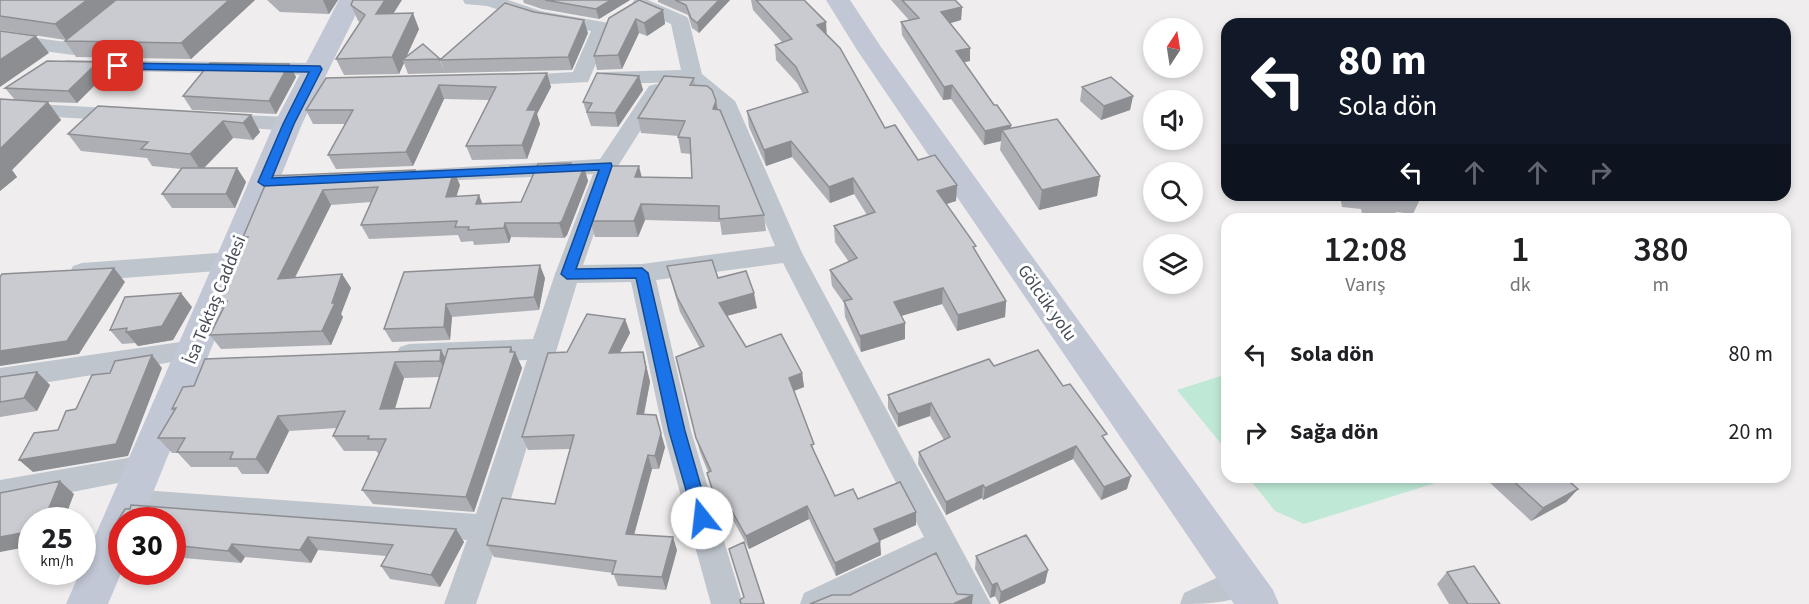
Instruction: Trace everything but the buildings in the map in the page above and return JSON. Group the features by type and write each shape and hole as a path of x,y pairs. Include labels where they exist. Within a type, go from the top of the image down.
{"main road":[{"name":"İsa Tektaş Caddesi","path":"87,604 144,466 199,358 231,261 276,182 288,124 319,79 351,0"},
{"name":"Gölcük yolu","path":"838,0 870,51 1250,592"}],"street":[{"path":"472,0 489,0 538,16 602,27"},
{"path":"581,78 602,27 645,2 680,21 692,76"},
{"path":"90,35 51,66 319,79"},
{"path":"0,39 73,50"},
{"path":"498,80 692,76 725,101 790,253 975,604"},
{"path":"460,604 487,528 567,274 606,166 664,77"},
{"path":"0,98 17,87"},
{"path":"0,108 150,116"},
{"path":"196,119 288,124"},
{"path":"394,176 606,166"},
{"path":"567,274 642,273 790,253"},
{"path":"58,273 231,261"},
{"path":"642,273 677,431 727,604"},
{"path":"390,355 543,349"},
{"path":"0,379 199,358"},
{"path":"0,493 144,466"},
{"path":"128,502 487,528"},
{"path":"816,604 943,543"},
{"path":"1196,604 1250,592"}],"green space":[{"path":"1221,376 1221,444 1177,390"},
{"path":"1253,483 1435,483 1304,524 1275,511"}],"route":[{"path":"118,66 316,69 288,124 264,182 606,166 567,274 642,273 677,431 702,518"}]}
